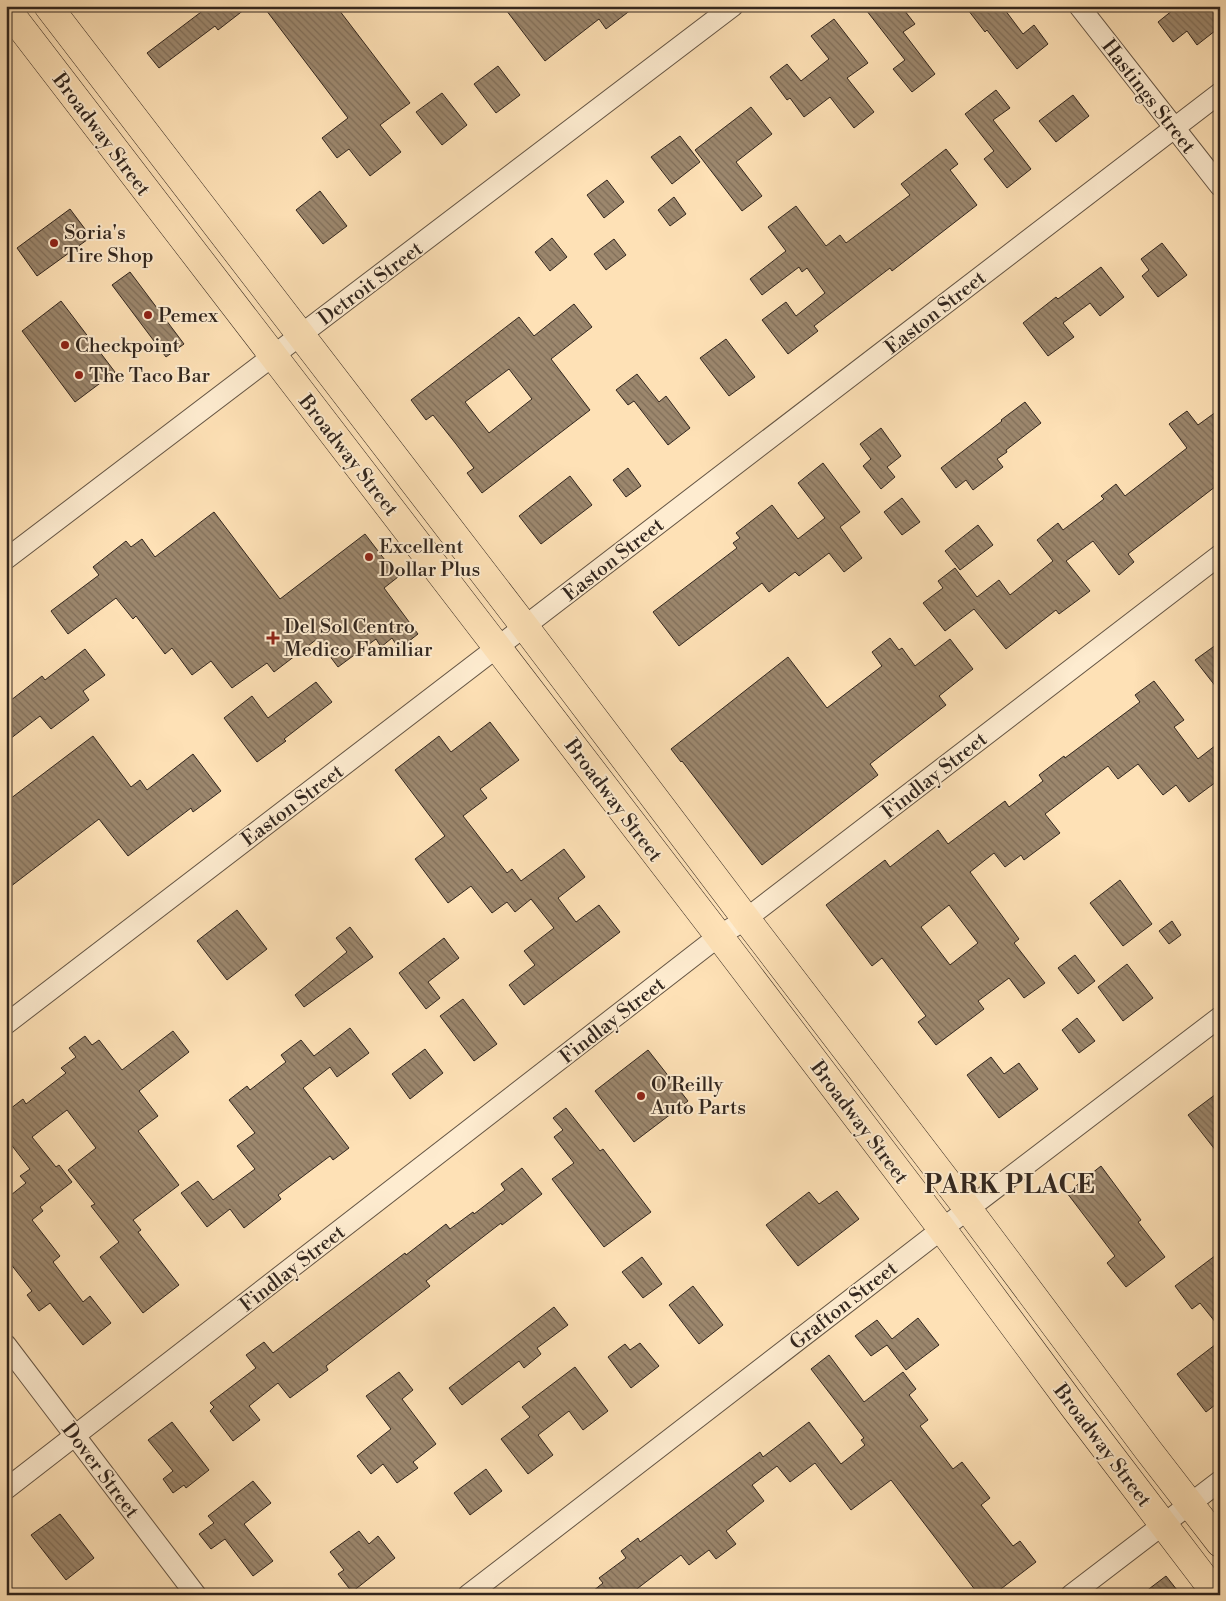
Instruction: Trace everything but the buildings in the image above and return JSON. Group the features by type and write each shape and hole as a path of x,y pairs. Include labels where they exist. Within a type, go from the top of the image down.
{"main road":[{"name":"Broadway Street","path":"48,6 525,627 1220,1543"},
{"name":"Broadway Street","path":"6,8 719,936 1217,1595"},
{"path":"102,135 131,115"}],"street":[{"name":"Detroit Street","path":"6,559 733,6"},
{"name":"Hastings Street","path":"1079,6 1220,186"},
{"name":"Easton Street","path":"6,1024 1220,93"},
{"name":"Findlay Street","path":"6,1489 719,936 746,919 1220,555"},
{"name":"Grafton Street","path":"468,1595 1220,1017"},
{"name":"Dover Street","path":"6,1345 196,1595"},
{"path":"1071,1595 1220,1480"}],"place":[{"name":"Soria's Tire Shop","path":"54,243"},
{"name":"Pemex","path":"148,315"},
{"name":"Checkpoint","path":"65,345"},
{"name":"The Taco Bar","path":"79,375"},
{"name":"Excellent Dollar Plus","path":"369,557"},
{"name":"Del Sol Centro Medico Familiar","path":"273,638"},
{"name":"O'Reilly Auto Parts","path":"641,1096"}],"district":[{"name":"PARK PLACE","path":"1010,1184"}]}
